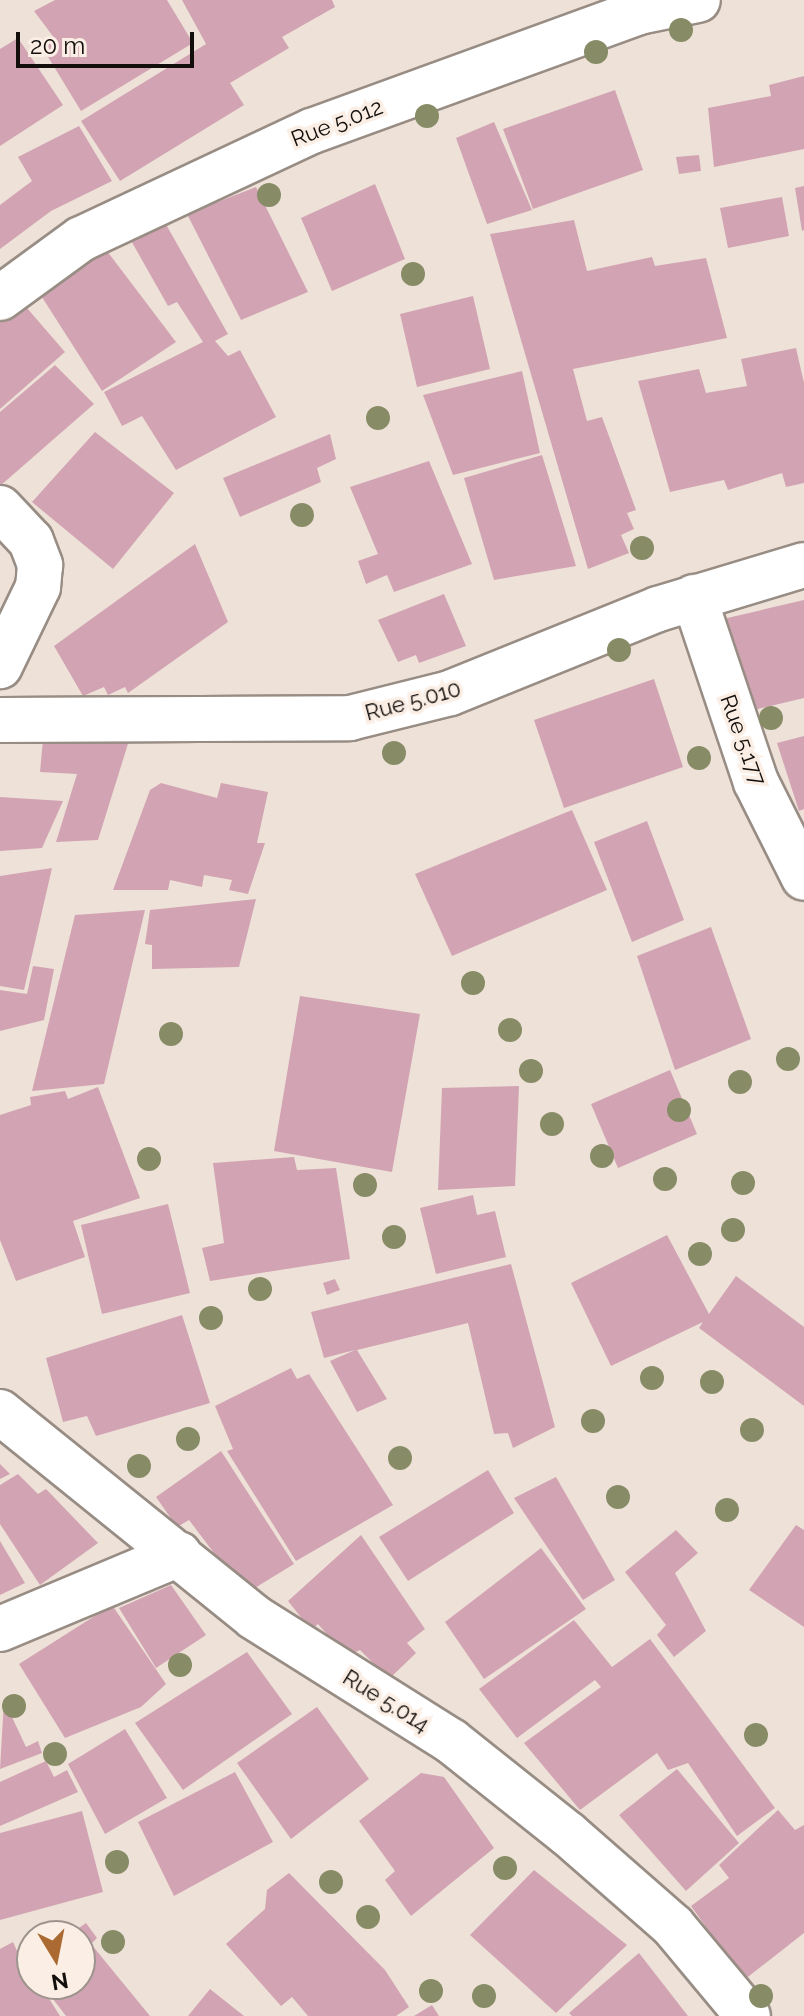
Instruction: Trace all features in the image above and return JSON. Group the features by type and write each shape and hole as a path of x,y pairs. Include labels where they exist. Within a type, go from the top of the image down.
{"street":[{"name":"Rue 5.012","path":"0,298 81,239 312,131 639,12 698,0"},
{"path":"0,508 31,541 40,565 38,587 0,666"},
{"name":"Rue 5.010","path":"0,720 350,718 450,693 694,597 804,565"},
{"name":"Rue 5.177","path":"694,597 756,782 804,878"},
{"name":"Rue 5.014","path":"0,1412 254,1617 451,1741 568,1834 673,1926 748,2016"},
{"path":"0,1629 179,1554"}],"building":[{"path":"55,0 167,0 193,43 81,111 42,47 55,39 34,11"},
{"path":"182,0 332,0 335,7 282,37 289,48 230,83 244,105 120,181 81,121 206,44"},
{"path":"18,38 63,105 0,146 0,49"},
{"path":"804,76 804,149 714,167 708,108 771,96 769,85"},
{"path":"615,90 643,170 533,209 503,129"},
{"path":"494,122 532,210 487,224 456,138"},
{"path":"79,126 112,181 51,211 0,249 0,205 32,181 18,157"},
{"path":"699,155 701,171 679,174 676,157"},
{"path":"375,184 405,259 332,291 301,218"},
{"path":"804,186 804,230 802,231 795,188"},
{"path":"256,187 308,292 241,320 187,214"},
{"path":"782,197 789,236 728,248 720,208"},
{"path":"159,212 228,334 215,341 228,356 240,350 276,417 176,470 142,416 122,426 104,392 203,342 177,302 168,306 125,230"},
{"path":"574,220 587,271 652,257 655,266 706,258 727,338 573,369 587,421 602,417 636,510 627,513 634,529 621,535 629,553 588,569 490,234"},
{"path":"107,251 176,342 102,391 40,294"},
{"path":"14,293 65,352 0,409 0,305"},
{"path":"473,296 490,369 417,387 400,314"},
{"path":"796,348 804,383 804,483 786,487 782,473 728,490 724,480 670,492 638,381 699,369 706,393 747,386 741,359"},
{"path":"55,365 94,404 0,486 0,412"},
{"path":"522,371 540,453 453,475 423,395"},
{"path":"95,432 174,493 113,569 32,502"},
{"path":"330,434 336,459 317,468 321,482 240,517 223,478"},
{"path":"542,455 576,566 494,580 464,478"},
{"path":"429,461 472,564 394,592 387,575 366,584 358,561 378,554 350,487"},
{"path":"195,544 228,622 128,693 125,687 108,695 104,687 83,696 54,646"},
{"path":"444,594 466,646 419,663 416,655 398,662 378,620"},
{"path":"804,600 804,698 745,712 723,619"},
{"path":"654,679 683,767 564,808 534,720"},
{"path":"44,728 132,731 98,840 56,842 77,774 40,772"},
{"path":"804,736 804,809 799,811 777,743"},
{"path":"161,783 217,798 221,783 268,792 257,843 265,843 248,894 229,890 232,880 204,875 202,887 170,880 168,890 113,890 150,790"},
{"path":"0,797 63,801 42,848 0,851"},
{"path":"572,810 607,890 452,956 415,874"},
{"path":"647,821 684,920 632,942 594,842"},
{"path":"52,868 24,990 0,986 0,876"},
{"path":"256,899 239,967 152,969 152,945 145,944 150,910"},
{"path":"145,910 104,1084 32,1091 75,915"},
{"path":"711,927 751,1039 675,1070 637,956"},
{"path":"33,966 54,969 44,1020 0,1031 0,990 27,994"},
{"path":"300,996 420,1014 392,1172 274,1151"},
{"path":"670,1070 697,1134 618,1168 591,1104"},
{"path":"519,1086 515,1186 438,1190 442,1088"},
{"path":"98,1087 140,1198 73,1221 85,1257 16,1281 0,1240 0,1115 31,1105 30,1097 65,1091 68,1099"},
{"path":"294,1157 297,1170 336,1168 350,1259 210,1281 202,1248 224,1243 213,1163"},
{"path":"473,1195 477,1215 495,1211 506,1257 436,1274 420,1208"},
{"path":"168,1204 190,1293 102,1314 81,1225"},
{"path":"667,1235 709,1314 736,1276 804,1327 804,1406 699,1328 703,1322 611,1366 571,1283"},
{"path":"511,1264 555,1427 513,1448 508,1433 494,1434 468,1323 357,1350 387,1399 357,1412 330,1361 355,1350 324,1358 311,1312"},
{"path":"335,1279 340,1290 327,1295 323,1283"},
{"path":"182,1315 210,1403 96,1436 87,1416 63,1422 46,1358"},
{"path":"291,1368 297,1379 309,1374 393,1505 296,1561 227,1451 233,1449 215,1406"},
{"path":"221,1451 294,1564 245,1594 189,1520 177,1527 156,1497"},
{"path":"0,1464 10,1474 0,1479"},
{"path":"488,1470 514,1513 408,1581 379,1537"},
{"path":"18,1474 38,1494 46,1489 98,1543 40,1585 0,1524 0,1485"},
{"path":"556,1477 615,1580 583,1600 514,1498"},
{"path":"796,1525 804,1530 804,1627 749,1590"},
{"path":"676,1530 698,1553 675,1573 706,1631 674,1657 657,1635 666,1625 625,1572"},
{"path":"361,1535 425,1629 407,1643 416,1653 389,1679 360,1650 346,1656 318,1624 311,1630 288,1601"},
{"path":"0,1541 25,1583 0,1595"},
{"path":"541,1548 586,1609 484,1679 445,1622"},
{"path":"171,1585 206,1635 156,1668 119,1608"},
{"path":"112,1605 166,1684 141,1707 65,1738 19,1664"},
{"path":"574,1620 612,1667 650,1639 775,1808 737,1836 688,1763 668,1770 657,1753 580,1810 524,1743 601,1687 595,1680 517,1738 479,1689"},
{"path":"247,1652 292,1714 183,1790 135,1723"},
{"path":"4,1700 26,1747 38,1741 42,1753 0,1769"},
{"path":"317,1707 369,1779 291,1839 237,1763"},
{"path":"125,1729 167,1798 105,1834 68,1764"},
{"path":"46,1761 54,1777 67,1770 78,1792 0,1826 0,1782"},
{"path":"677,1769 739,1843 686,1891 619,1815"},
{"path":"235,1772 273,1842 174,1896 138,1822"},
{"path":"421,1773 444,1777 494,1848 411,1916 385,1880 395,1871 359,1821"},
{"path":"778,1810 795,1830 804,1825 804,1933 744,1980 691,1906 729,1878 719,1865"},
{"path":"82,1811 103,1892 0,1920 0,1833"},
{"path":"534,1870 627,1945 556,2013 470,1935"},
{"path":"289,1873 385,1970 409,2007 396,2016 308,2016 292,1997 281,2006 226,1944 265,1909 267,1890"},
{"path":"13,1942 16,1949 16,2000 50,2000 60,2016 0,2016 0,1949"},
{"path":"96,1950 150,2016 66,2016 54,2000 96,2000"},
{"path":"639,1953 688,2016 572,2016 569,2013"},
{"path":"210,1989 244,2016 188,2016"},
{"path":"432,2005 439,2016 414,2016"}]}
